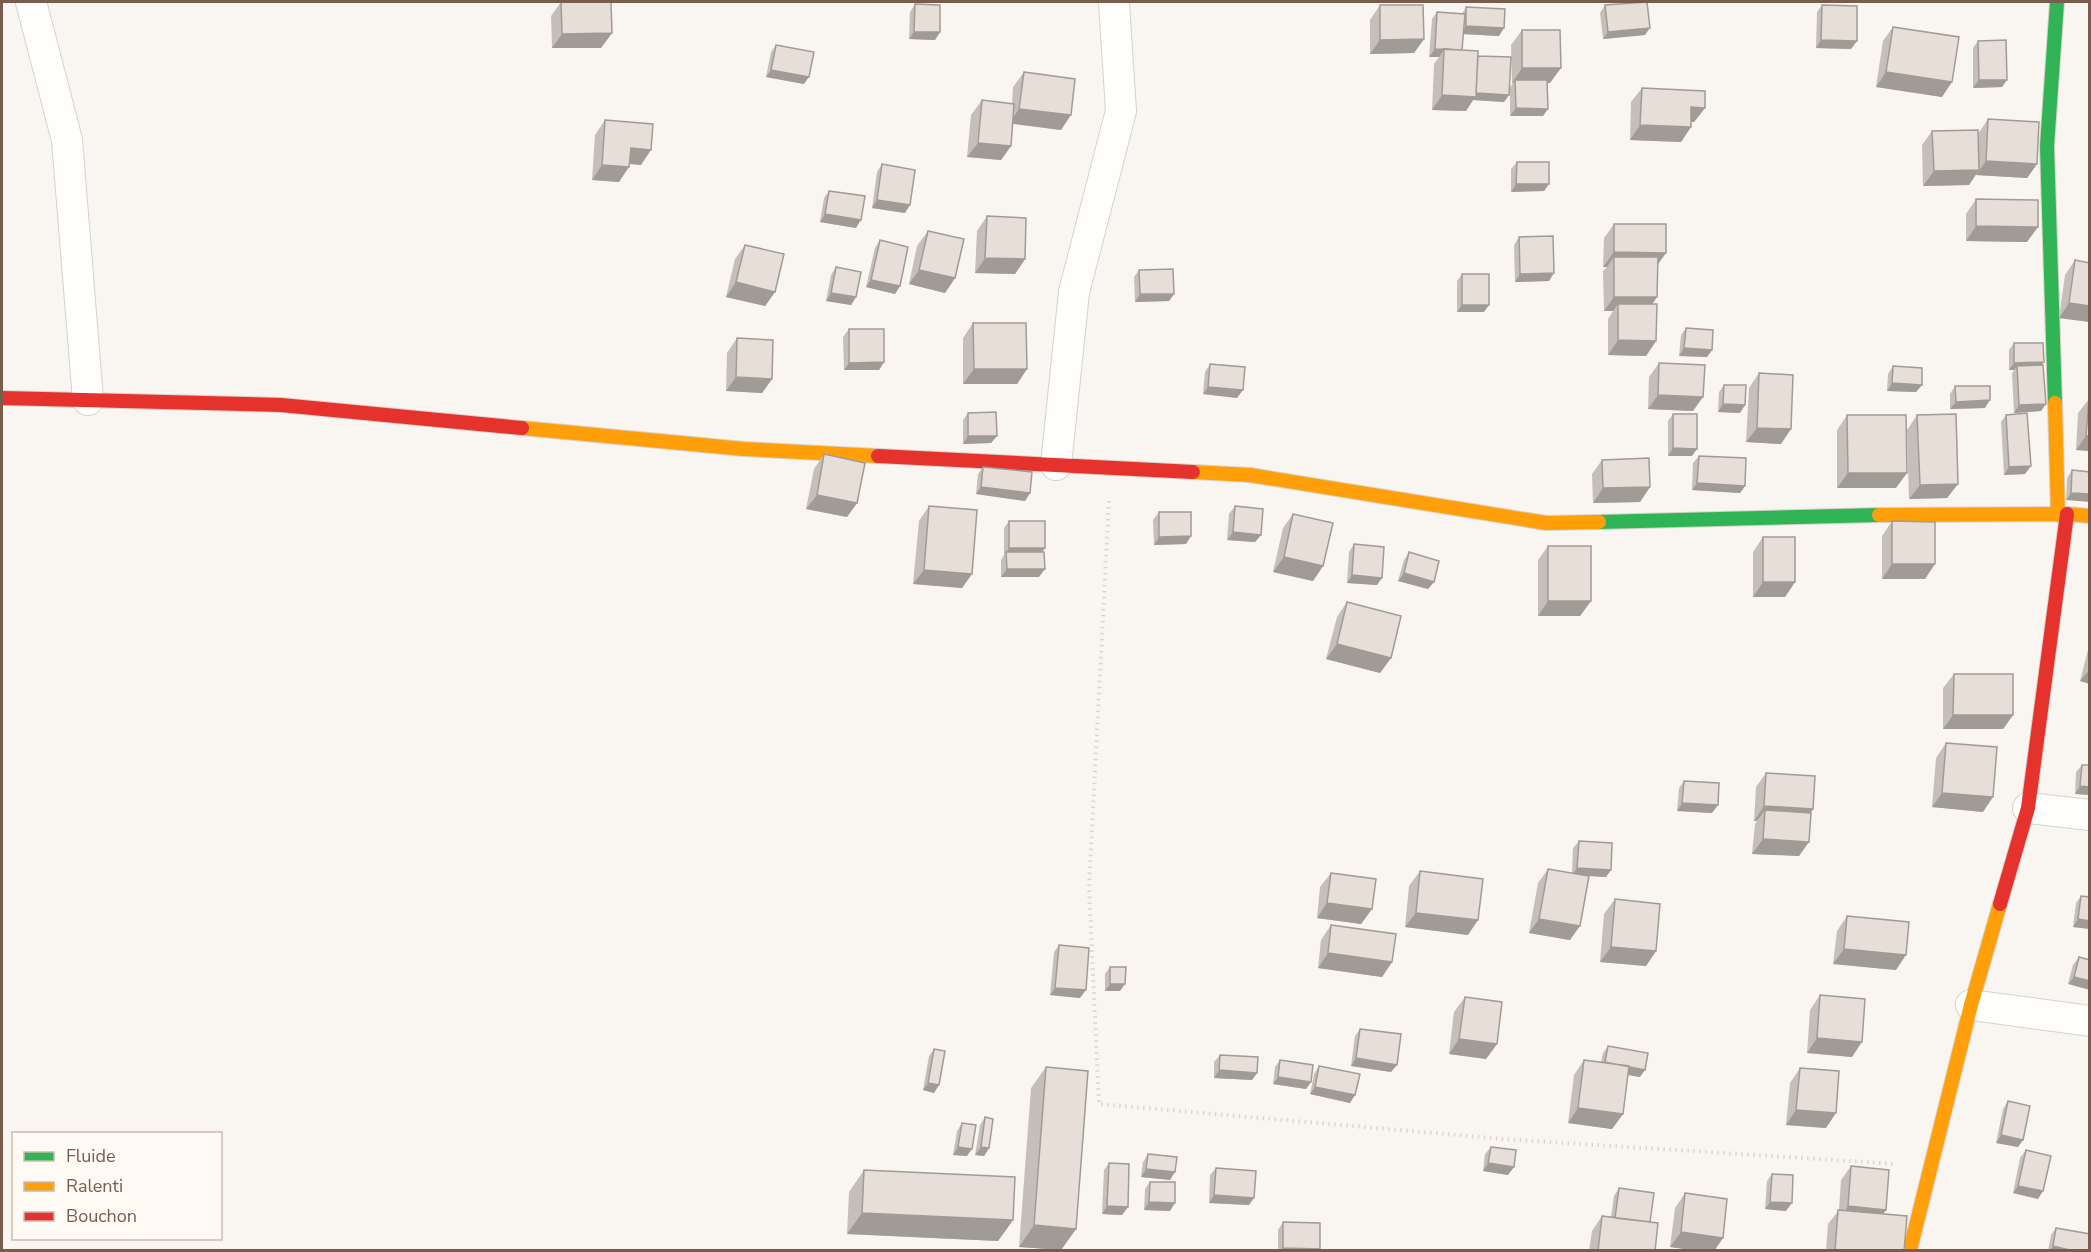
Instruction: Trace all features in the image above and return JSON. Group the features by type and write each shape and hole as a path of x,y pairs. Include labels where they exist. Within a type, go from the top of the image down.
{"street":[{"path":"31,2 67,140 88,400"},
{"path":"1056,465 1074,292 1121,111 1114,2"},
{"path":"1910,1251 1971,1005 2028,808 2062,514 2047,146 2057,2"},
{"path":"2,398 281,405 744,449 1250,475 1546,523 1801,516 2062,514 2090,516"},
{"path":"2028,808 2090,815"},
{"path":"1971,1005 2090,1021"}],"path":[{"path":"1111,468 1089,887 1099,1104 1503,1139 1931,1166"}],"building":[{"path":"561,2 611,2 612,33 562,34"},
{"path":"1647,2 1650,28 1608,32 1605,5"},
{"path":"915,4 940,5 940,32 914,32"},
{"path":"1380,5 1423,5 1424,39 1380,40"},
{"path":"1822,5 1857,6 1857,41 1821,40"},
{"path":"1466,7 1505,9 1504,28 1466,26"},
{"path":"1437,12 1465,14 1462,50 1435,49"},
{"path":"1893,27 1959,37 1952,82 1886,72"},
{"path":"1522,30 1560,30 1561,68 1522,68"},
{"path":"2006,40 2007,80 1979,80 1978,41"},
{"path":"776,45 814,52 809,77 771,70"},
{"path":"1444,49 1478,51 1476,97 1442,95"},
{"path":"1478,56 1511,57 1509,95 1476,93"},
{"path":"1024,72 1075,79 1071,115 1019,109"},
{"path":"1515,80 1547,80 1548,109 1516,108"},
{"path":"1642,88 1705,91 1705,108 1691,107 1691,127 1640,125"},
{"path":"982,100 1014,104 1011,146 978,143"},
{"path":"1988,119 2039,122 2037,164 1986,161"},
{"path":"605,120 653,124 651,150 631,148 629,167 602,165"},
{"path":"1978,130 1979,170 1934,171 1932,131"},
{"path":"1517,162 1549,162 1549,184 1516,184"},
{"path":"882,164 915,170 910,205 877,200"},
{"path":"829,191 865,196 861,220 825,214"},
{"path":"1976,199 2038,200 2038,227 1976,226"},
{"path":"987,216 1026,218 1025,259 985,258"},
{"path":"1614,224 1666,224 1666,253 1614,252"},
{"path":"928,231 964,239 955,278 919,270"},
{"path":"1553,236 1554,273 1520,274 1519,237"},
{"path":"880,240 908,247 900,286 871,280"},
{"path":"745,245 784,254 775,292 736,282"},
{"path":"1614,257 1658,257 1657,297 1614,297"},
{"path":"2075,260 2090,263 2090,306 2069,303"},
{"path":"836,267 861,272 856,297 831,293"},
{"path":"1173,269 1174,294 1140,294 1139,270"},
{"path":"1462,274 1489,274 1489,305 1462,305"},
{"path":"1618,304 1657,304 1656,341 1618,340"},
{"path":"973,323 1026,323 1027,369 974,369"},
{"path":"1686,328 1713,330 1712,350 1684,348"},
{"path":"849,329 884,329 884,362 849,363"},
{"path":"737,338 773,340 772,379 736,377"},
{"path":"2014,343 2043,343 2044,362 2014,363"},
{"path":"1659,363 1705,365 1703,397 1658,395"},
{"path":"1210,364 1245,367 1243,390 1208,387"},
{"path":"2043,365 2046,404 2019,405 2017,366"},
{"path":"1893,366 1922,368 1922,385 1892,383"},
{"path":"1759,373 1793,375 1791,429 1757,428"},
{"path":"1724,385 1746,385 1745,405 1723,404"},
{"path":"1955,386 1990,386 1990,400 1956,402"},
{"path":"2089,399 2090,436 2086,436"},
{"path":"996,412 997,436 968,436 968,413"},
{"path":"2027,413 2031,466 2009,467 2006,415"},
{"path":"1673,414 1697,414 1697,449 1673,448"},
{"path":"1956,414 1958,484 1920,485 1917,415"},
{"path":"1847,415 1906,415 1907,473 1848,473"},
{"path":"824,454 865,463 857,503 817,495"},
{"path":"1699,456 1746,458 1745,486 1697,483"},
{"path":"1649,458 1650,487 1603,488 1602,460"},
{"path":"983,467 1032,472 1030,493 981,487"},
{"path":"2072,470 2090,472 2090,494 2071,493"},
{"path":"929,506 977,510 972,574 924,570"},
{"path":"1235,506 1263,509 1261,535 1233,532"},
{"path":"1159,512 1191,512 1191,536 1159,537"},
{"path":"1293,514 1333,523 1323,566 1284,557"},
{"path":"1009,521 1045,521 1045,548 1009,548"},
{"path":"1892,521 1935,522 1935,564 1892,564"},
{"path":"1763,537 1795,537 1795,582 1763,582"},
{"path":"1354,544 1384,547 1382,578 1352,575"},
{"path":"1548,546 1591,546 1591,601 1548,601"},
{"path":"1006,552 1044,552 1045,569 1007,569"},
{"path":"1409,552 1439,561 1434,582 1404,573"},
{"path":"1347,602 1401,616 1391,658 1337,644"},
{"path":"1954,674 2013,674 2013,715 1953,715"},
{"path":"1946,743 1997,747 1993,797 1942,793"},
{"path":"2082,765 2090,765 2090,787 2080,786"},
{"path":"1766,773 1815,776 1813,809 1764,806"},
{"path":"1684,781 1719,783 1718,805 1682,803"},
{"path":"1765,810 1811,813 1809,842 1763,839"},
{"path":"1579,841 1612,843 1611,870 1577,868"},
{"path":"1548,869 1589,876 1580,926 1539,919"},
{"path":"1420,871 1483,879 1478,920 1416,913"},
{"path":"1331,873 1376,879 1372,909 1327,903"},
{"path":"2081,896 2090,897 2090,921 2078,919"},
{"path":"1615,899 1660,904 1656,951 1611,947"},
{"path":"1847,916 1909,922 1906,955 1844,949"},
{"path":"1331,925 1396,934 1392,962 1328,953"},
{"path":"1059,945 1089,948 1086,990 1055,988"},
{"path":"2079,957 2090,960 2090,981 2074,977"},
{"path":"1110,967 1126,967 1125,984 1110,984"},
{"path":"1820,995 1865,999 1862,1042 1817,1038"},
{"path":"1465,997 1502,1002 1497,1044 1459,1039"},
{"path":"1360,1029 1401,1034 1397,1065 1356,1058"},
{"path":"1608,1046 1648,1053 1645,1070 1605,1062"},
{"path":"934,1049 945,1051 939,1085 928,1083"},
{"path":"1220,1055 1258,1057 1257,1073 1219,1070"},
{"path":"1280,1060 1313,1065 1311,1082 1278,1077"},
{"path":"1584,1060 1629,1066 1623,1114 1578,1108"},
{"path":"1319,1066 1360,1074 1355,1095 1315,1087"},
{"path":"1046,1067 1088,1071 1076,1229 1034,1225"},
{"path":"1800,1068 1839,1071 1836,1113 1796,1110"},
{"path":"2008,1101 2030,1106 2023,1140 2001,1135"},
{"path":"985,1117 993,1119 989,1148 981,1147"},
{"path":"962,1123 976,1125 972,1149 958,1147"},
{"path":"1491,1147 1516,1150 1514,1167 1488,1163"},
{"path":"2026,1150 2051,1156 2043,1191 2018,1186"},
{"path":"1148,1154 1177,1157 1175,1172 1146,1169"},
{"path":"1109,1163 1129,1164 1128,1207 1107,1206"},
{"path":"1851,1166 1889,1170 1886,1210 1848,1206"},
{"path":"1216,1168 1256,1171 1254,1198 1214,1195"},
{"path":"864,1170 1015,1177 1013,1220 862,1213"},
{"path":"1772,1174 1793,1175 1792,1203 1770,1202"},
{"path":"1150,1182 1175,1182 1175,1203 1149,1202"},
{"path":"1619,1188 1654,1193 1650,1222 1615,1218"},
{"path":"1685,1193 1727,1199 1723,1238 1681,1232"},
{"path":"1838,1210 1907,1216 1904,1251 1835,1251"},
{"path":"1602,1216 1658,1223 1655,1251 1598,1251"},
{"path":"1283,1222 1320,1223 1320,1249 1283,1248"},
{"path":"2056,1228 2090,1234 2090,1251 2074,1251 2053,1246"}],"traffic: fast":[{"path":"2055,403 2047,146 2057,2"},
{"path":"1599,522 1879,515"}],"traffic: slow":[{"path":"2055,403 2058,515"},
{"path":"522,428 744,449 878,456"},
{"path":"1193,472 1250,475 1546,523 1599,522"},
{"path":"1879,515 2067,514 2090,516"},
{"path":"1910,1250 1971,1005 2000,904"}],"traffic: jam":[{"path":"2,398 281,405 522,428"},
{"path":"878,456 1193,472"},
{"path":"2000,904 2028,808 2067,514"}]}
